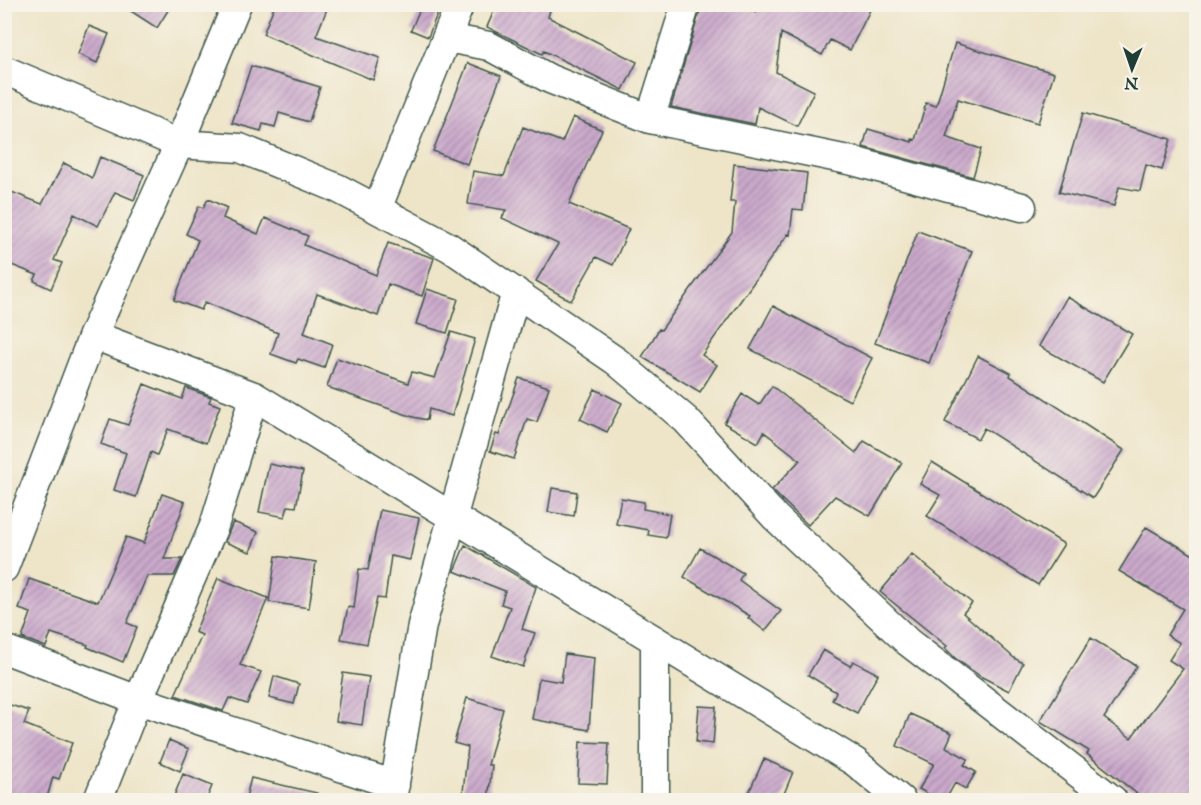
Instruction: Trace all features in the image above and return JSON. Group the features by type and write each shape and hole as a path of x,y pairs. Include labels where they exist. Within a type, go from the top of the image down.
{"street":[{"path":"4,568 93,336 237,4"},
{"path":"377,209 460,4"},
{"path":"650,119 686,4"},
{"path":"447,38 489,46 550,80 650,119 853,161 1022,207"},
{"path":"4,70 178,144 240,148 337,188 449,247 616,361 686,420 775,517 908,642 1113,801"},
{"path":"4,649 393,793 422,625 516,292"},
{"path":"93,336 254,396 855,762 901,801"},
{"path":"98,801 138,700 214,526 254,396"},
{"path":"655,640 655,801"}],"building":[{"path":"120,4 172,4 157,28"},
{"path":"275,4 329,4 316,36 380,58 373,80 263,34"},
{"path":"422,4 441,4 428,37 411,30"},
{"path":"497,4 552,4 548,17 637,62 623,90 544,51 542,54 487,27"},
{"path":"702,4 733,4 756,13 759,4 873,4 850,50 830,40 822,55 781,33 776,72 814,91 797,126 758,107 755,124 671,107"},
{"path":"89,26 109,34 97,63 78,54"},
{"path":"955,43 1054,73 1038,123 958,99 946,137 981,149 973,177 863,147 868,129 912,142 912,139 915,140 926,103 936,106"},
{"path":"468,63 501,76 467,164 433,151"},
{"path":"251,66 320,87 309,122 279,113 275,127 263,124 261,131 232,123"},
{"path":"1083,113 1171,139 1162,170 1146,165 1140,191 1119,187 1114,206 1059,192"},
{"path":"573,117 602,130 569,204 629,229 613,265 596,257 571,301 536,281 558,244 502,218 506,210 468,204 473,171 504,176 523,127 562,142"},
{"path":"100,157 144,175 134,200 115,192 98,226 74,214 54,260 62,263 51,289 34,281 37,275 4,262 4,189 42,204 64,163 92,178"},
{"path":"734,164 807,173 803,210 793,209 790,235 788,234 702,355 717,365 700,392 642,357 659,329 661,330 732,232 735,202 730,202"},
{"path":"208,199 227,208 223,218 258,234 265,218 308,236 304,245 376,275 388,243 434,258 422,296 388,284 378,316 317,294 304,333 332,344 324,368 298,359 296,363 271,354 278,333 205,302 201,310 174,300 198,240 186,234 199,206 203,208"},
{"path":"918,231 972,251 929,363 875,343"},
{"path":"427,289 458,299 447,333 416,324"},
{"path":"1067,297 1132,334 1103,382 1039,346"},
{"path":"773,306 872,358 850,401 750,349"},
{"path":"451,332 475,339 452,416 429,409 427,420 413,417 327,387 337,358 408,383 412,372 435,378"},
{"path":"978,356 1011,373 1010,376 1124,450 1093,498 984,428 978,439 945,422"},
{"path":"519,378 549,387 537,422 527,419 514,459 490,451 496,434 499,435"},
{"path":"144,384 182,399 186,388 211,397 209,402 220,406 206,443 168,429 157,455 151,452 136,497 114,490 126,453 101,444 110,419 128,425"},
{"path":"772,386 856,453 864,441 902,463 870,516 835,496 808,525 772,490 800,460 764,432 758,443 724,423 742,394 759,405"},
{"path":"595,389 622,403 607,432 580,419"},
{"path":"932,462 1064,544 1038,585 927,516 940,495 920,484"},
{"path":"269,464 303,471 296,507 288,506 285,517 259,512"},
{"path":"552,488 577,492 574,516 548,512"},
{"path":"162,494 185,502 164,559 182,559 174,576 147,576 127,623 137,627 123,662 87,647 88,645 51,633 46,647 22,638 31,613 19,609 29,579 98,602 126,537 144,543"},
{"path":"621,498 644,502 643,509 670,514 666,538 648,535 649,530 616,524"},
{"path":"380,510 419,518 410,560 391,556 385,599 377,598 367,644 341,639 348,607 354,608 359,569 368,570"},
{"path":"233,522 258,532 250,552 225,542"},
{"path":"1146,527 1197,557 1197,801 1146,801 1087,754 1089,751 1040,721 1091,638 1137,666 1104,718 1131,738 1183,669 1169,660 1180,643 1167,635 1183,609 1119,571"},
{"path":"465,545 536,587 522,629 535,633 523,667 492,656 510,607 501,604 505,591 454,571"},
{"path":"700,548 743,573 739,580 781,611 765,631 748,618 750,616 684,577"},
{"path":"912,554 972,603 963,613 1014,658 1023,663 1009,691 980,676 955,658 945,648 947,646 880,592"},
{"path":"276,556 316,562 309,608 269,602"},
{"path":"218,578 268,598 240,665 261,672 247,704 229,698 223,711 175,695 202,635 195,632"},
{"path":"823,650 850,666 853,661 878,674 857,713 832,700 836,692 808,675"},
{"path":"565,654 594,658 589,730 532,719 539,678 561,682"},
{"path":"343,673 369,677 362,725 336,721"},
{"path":"274,676 299,684 294,704 269,698"},
{"path":"467,698 503,709 488,765 492,765 488,801 462,801 468,747 454,743"},
{"path":"4,703 29,711 24,724 72,743 59,779 53,777 46,801 30,801 4,793"},
{"path":"699,706 716,707 713,744 696,742"},
{"path":"910,714 952,733 946,747 968,759 964,765 976,772 966,789 955,783 945,801 940,801 919,789 934,764 897,746"},
{"path":"169,740 189,749 180,771 160,762"},
{"path":"580,742 609,743 607,784 578,783"},
{"path":"764,759 793,772 781,801 745,801"},
{"path":"183,774 212,786 206,801 172,801"},
{"path":"251,778 317,793 316,801 245,801"}]}
